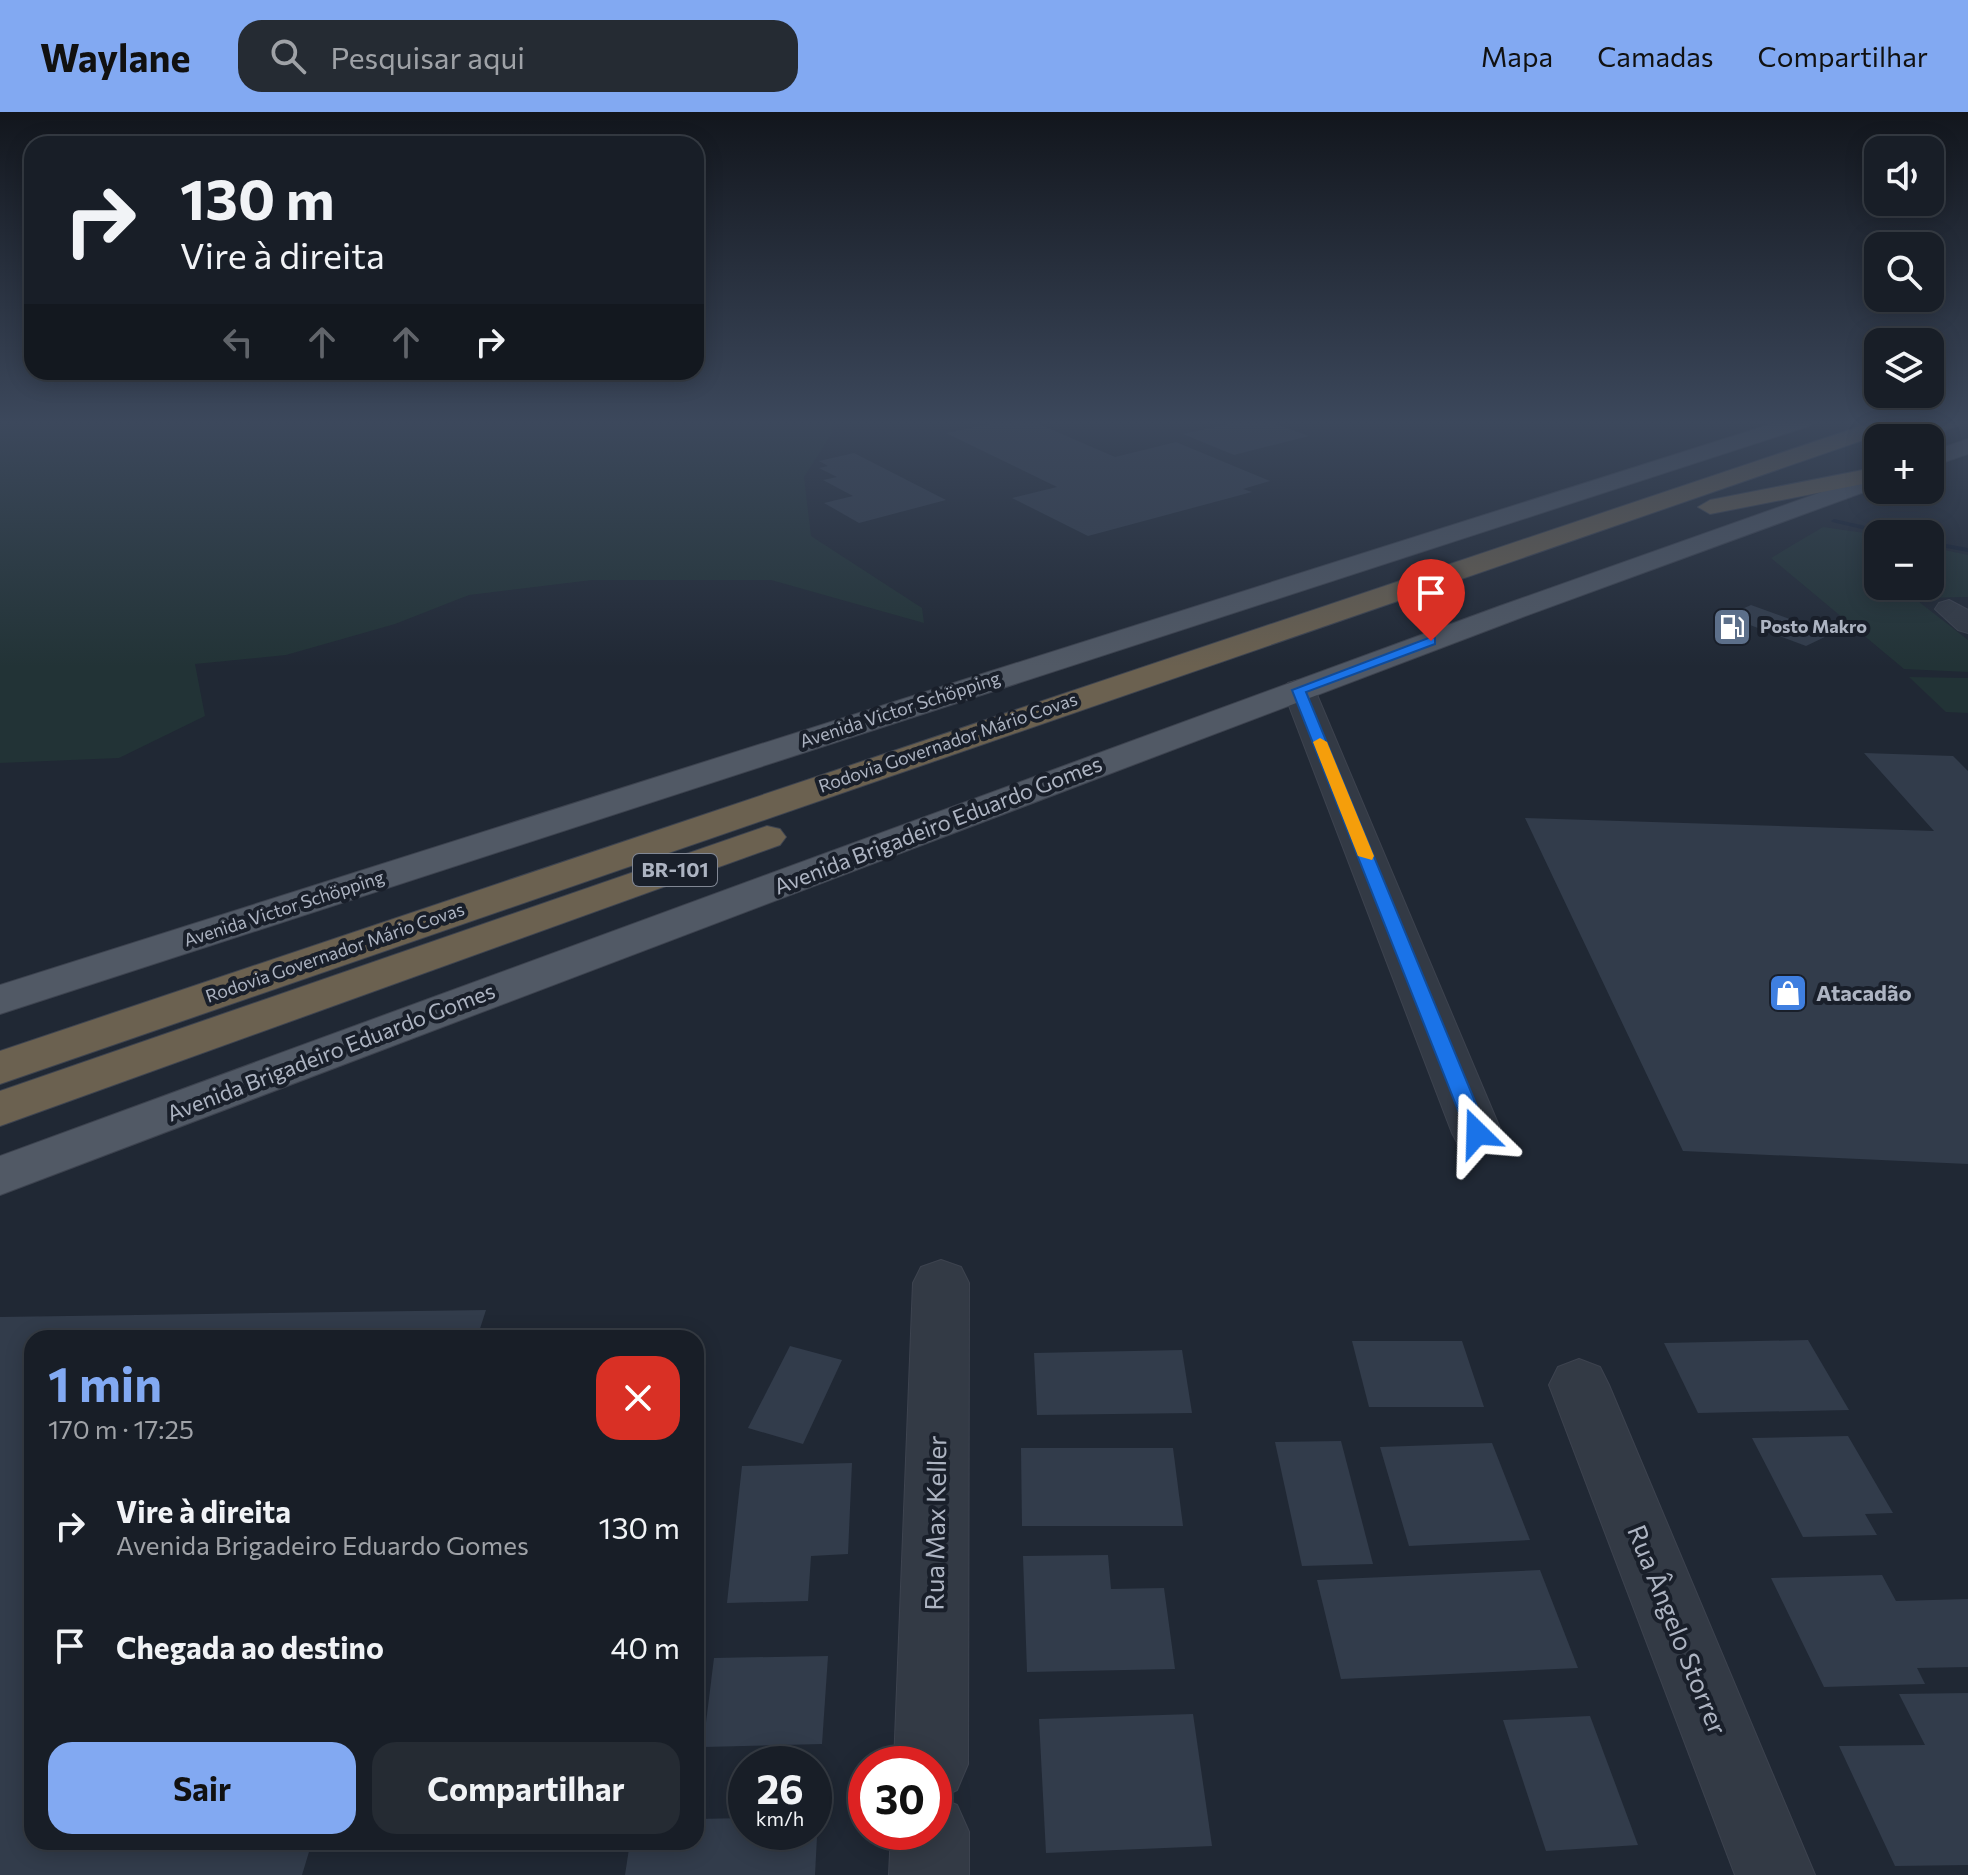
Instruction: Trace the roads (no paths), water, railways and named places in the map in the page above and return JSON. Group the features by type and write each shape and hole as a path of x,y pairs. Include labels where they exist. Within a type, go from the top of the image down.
{"highway":[{"path":"1679,504 1684,503"},
{"name":"Rodovia Governador Mário Covas","path":"0,1068 1679,504"},
{"name":"Rodovia Governador Mário Covas","path":"0,1109 1679,504"}],"main road":[{"name":"Avenida Victor Schöpping","path":"0,1000 1545,503"},
{"name":"Avenida Brigadeiro Eduardo Gomes","path":"0,1176 1807,503"}],"street":[{"path":"1299,690 1477,1133"},
{"name":"Rua Max Keller","path":"931,1746 941,1283"},
{"name":"Rua Ângelo Storrer","path":"1579,1385 1775,1875"},
{"path":"929,1875 930,1850"}],"waterway":[{"path":"1834,521 1864,528"},
{"path":"1944,546 1968,550"}],"place":[{"name":"Posto Makro","path":"1732,627"},
{"name":"Atacadão","path":"1788,993"}]}
